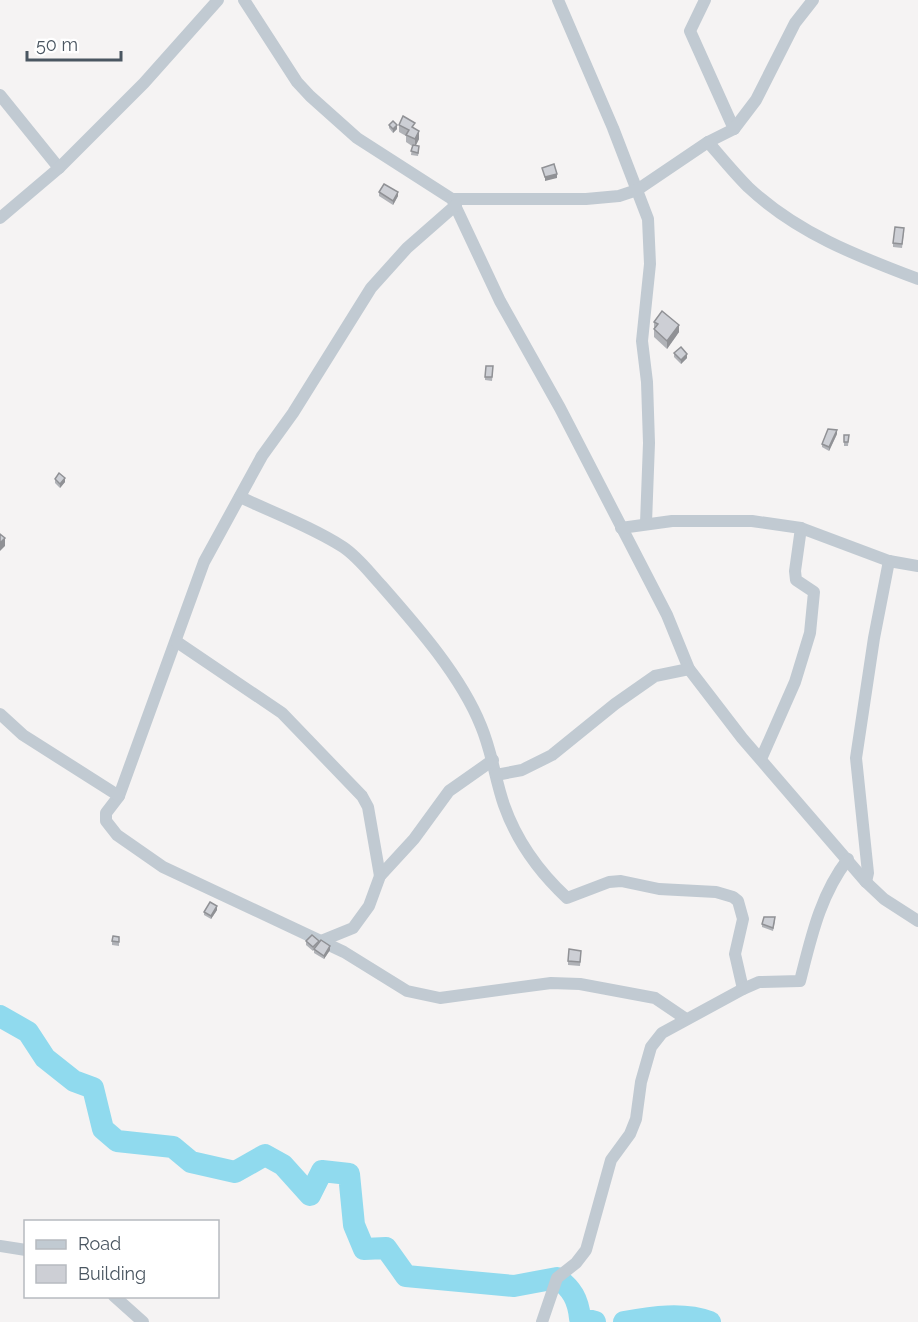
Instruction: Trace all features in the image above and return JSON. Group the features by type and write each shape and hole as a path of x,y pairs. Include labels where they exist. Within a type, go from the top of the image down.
{"street":[{"path":"0,218 59,168 144,83 218,0"},
{"path":"244,0 310,96 357,138 454,202 500,301 561,408 667,615 689,669 761,759 866,882 884,899 918,921"},
{"path":"558,0 648,219 650,242 642,341 647,382 649,443 646,523"},
{"path":"705,0 690,31 734,129"},
{"path":"686,1019 655,998 580,984 551,983 440,998 407,991 321,941 163,867 117,835 106,821 106,813 119,796 177,642 204,562 262,456 293,413 371,288 407,248 454,202 606,198 637,190 708,142 734,129 756,100 795,23 813,0"},
{"path":"0,95 59,168"},
{"path":"708,142 748,187 796,224 849,254 918,279"},
{"path":"240,496 342,547 358,559 413,622 451,674 481,724 494,760 504,805 529,857 567,898 609,882 621,881 659,889 716,892 738,902 743,919 735,954 743,988"},
{"path":"621,528 646,523 752,521 801,528 889,561 918,566"},
{"path":"761,759 795,682 810,633 814,592 796,580 795,571 801,528"},
{"path":"866,882 868,873 856,758 874,638 889,561"},
{"path":"177,642 282,713 362,796 368,807 380,876"},
{"path":"496,775 522,770 552,755 615,704 655,676 689,669"},
{"path":"0,714 23,735 119,796"},
{"path":"321,941 353,928 369,906 380,876 414,839 449,791 494,760"},
{"path":"542,1322 557,1278 576,1263 586,1250 612,1160 630,1134 636,1119 641,1082 651,1047 662,1033 743,988 759,982 800,981 818,915 834,877 848,859"},
{"path":"0,1246 24,1250"},
{"path":"116,1298 143,1322"}],"building":[{"path":"403,116 415,123 412,127 419,131 415,139 406,135 409,130 399,125"},
{"path":"393,121 397,125 393,129 389,125"},
{"path":"413,145 419,146 418,153 411,151"},
{"path":"554,164 557,174 545,177 542,168"},
{"path":"384,184 398,192 393,201 379,192"},
{"path":"895,227 904,228 902,244 893,243"},
{"path":"662,311 679,325 667,341 654,329 658,324 654,322"},
{"path":"681,347 687,354 681,360 674,353"},
{"path":"486,366 493,366 492,377 485,377"},
{"path":"828,429 837,430 829,447 822,444"},
{"path":"844,435 849,435 848,442 844,442"},
{"path":"59,473 65,478 60,484 55,479"},
{"path":"210,902 217,906 211,916 204,912"},
{"path":"764,917 775,917 773,928 762,924"},
{"path":"312,935 319,941 313,947 306,941"},
{"path":"113,936 119,937 119,942 112,941"},
{"path":"321,940 330,946 324,956 314,949"},
{"path":"569,949 581,951 580,962 568,961"}],"waterway":[{"path":"0,1016 28,1032 45,1058 74,1081 93,1088 103,1129 117,1141 173,1147 191,1162 235,1172 265,1155 283,1165 310,1195 322,1171 349,1174 354,1225 364,1249 386,1248 406,1276 514,1286 557,1278 573,1295 578,1305 580,1318 595,1322"},
{"path":"624,1322 678,1316 710,1322"}]}
